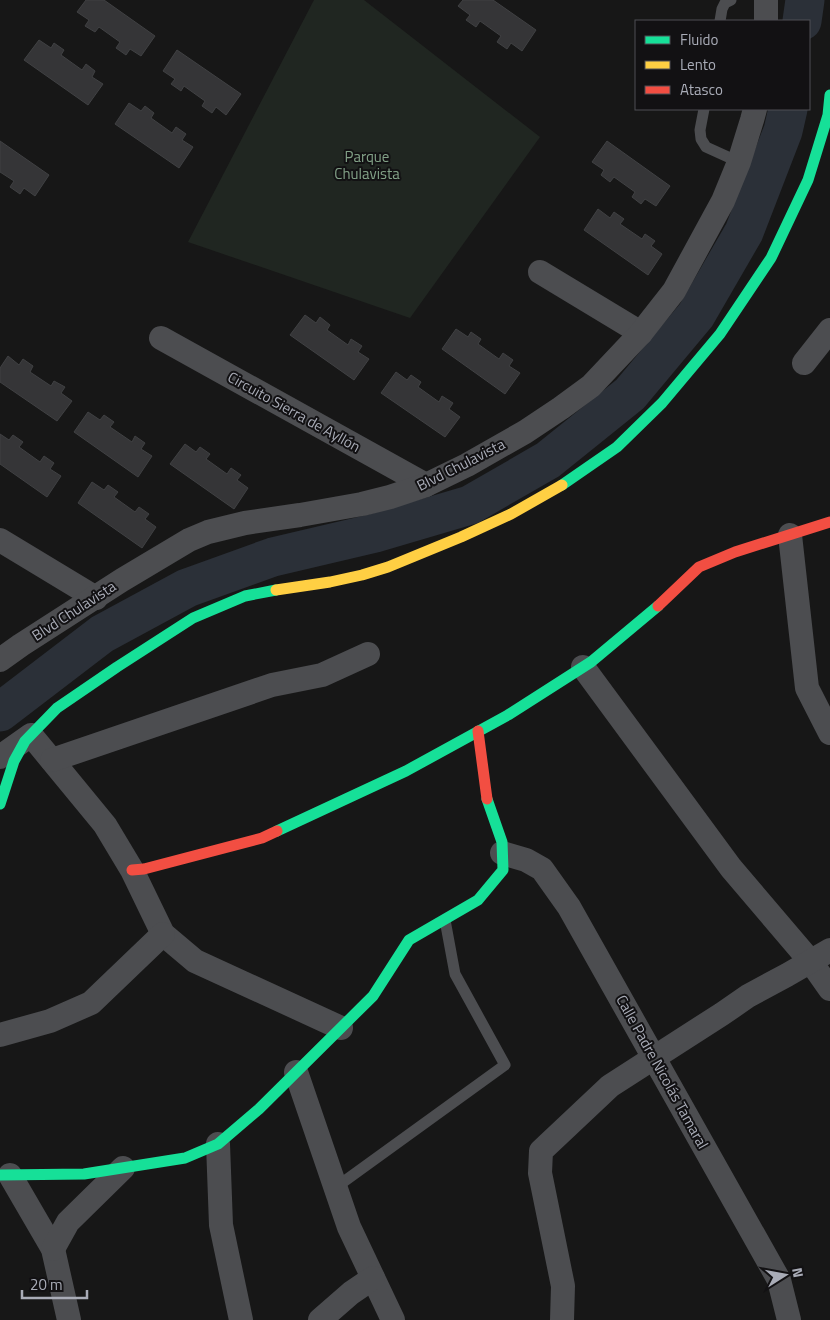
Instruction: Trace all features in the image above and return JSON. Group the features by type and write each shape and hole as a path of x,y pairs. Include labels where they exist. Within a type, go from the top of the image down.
{"street":[{"path":"766,0 766,20"},
{"path":"0,804 14,761 24,741 56,708 193,618 245,596 362,575 421,554 511,514 564,484 617,447 662,403 720,334 771,258 808,180 828,114 830,95"},
{"name":"Blvd Chulavista","path":"0,660 20,645 189,540 208,532 245,523 362,504 426,485 467,465 561,408 591,386 641,333 674,292 723,201 739,162 755,110"},
{"path":"540,272 641,333"},
{"path":"804,364 830,330"},
{"name":"Circuito Sierra de Ayllón","path":"161,338 426,485"},
{"path":"132,870 144,869 262,838 406,771 508,714 591,662 658,606 699,567 734,552 830,522"},
{"path":"790,534 807,688 830,733"},
{"path":"0,540 96,598"},
{"path":"52,760 272,685 322,675 368,654"},
{"path":"583,667 731,868 820,956 830,988"},
{"path":"5,1175 84,1174 186,1158 218,1144 259,1109 373,996 409,940 478,900 503,870 502,842 486,795 478,731"},
{"path":"0,756 31,735"},
{"path":"31,735 105,825 132,870 163,934 195,961 341,1028"},
{"name":"Calle Padre Nicolás Tamaral","path":"502,853 526,860 542,869 569,907 779,1280 789,1320"},
{"path":"0,1036 50,1021 91,1002 163,934"},
{"path":"562,1320 563,1286 540,1174 541,1151 610,1086 748,996 820,956"},
{"path":"296,1072 349,1227 393,1320"},
{"path":"218,1144 221,1224 241,1320"},
{"path":"53,1249 68,1222 123,1168"},
{"path":"5,1175 53,1249 69,1320"},
{"path":"320,1320 350,1293 373,1278"}],"lane":[{"path":"720,20 725,3 731,0"},
{"path":"704,110 700,130 701,139 706,147 739,162"},
{"path":"336,1188 505,1065 455,974 444,920"}],"green space":[{"name":"Parque Chulavista","path":"314,0 364,0 540,137 410,318 188,242"}],"building":[{"path":"86,0 104,0 155,36 141,56 130,49 126,55 116,48 120,42 99,27 95,32 85,26 89,20 77,12"},
{"path":"463,0 493,0 536,30 522,51 511,43 507,49 497,42 501,36 480,21 476,27 466,20 470,15 458,6"},
{"path":"39,40 51,48 54,43 64,50 61,55 82,70 86,64 95,71 92,77 103,84 88,105 24,60"},
{"path":"177,50 241,94 226,115 216,107 212,113 202,106 205,101 184,86 181,91 171,84 175,79 163,71"},
{"path":"129,103 141,111 145,106 154,113 151,118 172,133 176,127 186,134 182,140 193,147 179,168 115,124"},
{"path":"0,141 49,175 35,196 24,188 20,194 10,187 14,181 0,172"},
{"path":"607,141 670,186 656,206 645,199 641,204 632,197 635,192 614,177 610,182 601,175 604,170 592,162"},
{"path":"598,209 610,218 614,212 624,219 620,224 642,239 645,234 655,241 651,246 662,254 648,275 584,230"},
{"path":"305,315 316,323 320,317 330,325 327,330 348,345 351,339 362,346 358,352 369,359 354,380 290,335"},
{"path":"456,329 468,337 471,332 481,339 478,344 499,359 503,353 513,360 509,366 520,373 505,394 442,349"},
{"path":"8,356 19,365 23,359 33,366 30,372 51,386 54,381 65,387 61,393 72,401 57,421 0,382 0,368"},
{"path":"396,372 407,380 411,375 421,382 418,387 439,402 442,396 453,403 449,409 460,417 445,437 381,393"},
{"path":"88,412 100,420 104,415 114,422 110,427 132,442 135,436 145,443 141,449 152,456 138,477 74,432"},
{"path":"0,434 9,440 13,435 23,442 19,447 40,462 44,456 54,463 50,469 61,476 47,497 0,464"},
{"path":"185,444 196,452 200,447 210,454 206,459 227,474 231,468 241,475 237,480 248,488 234,509 170,464"},
{"path":"92,482 104,490 108,485 118,492 114,497 135,512 139,507 149,514 145,519 156,527 142,548 78,503"}],"waterway":[{"path":"802,20 805,0"},
{"path":"0,712 102,634 187,588 273,557 375,533 470,505 548,460 630,394 696,315 744,232 783,131 788,110"}],"traffic: fast":[{"path":"562,485 617,447 662,403 720,334 771,258 808,180 828,115 830,95"},
{"path":"0,804 14,761 25,741 57,708 193,618 245,596 276,590"},
{"path":"277,831 406,771 508,715 591,662 658,606"},
{"path":"0,1175 84,1174 185,1158 218,1144 259,1109 373,996 409,940 478,900 503,870 502,842 487,799"}],"traffic: slow":[{"path":"276,590 330,582 388,567 511,514 562,485"}],"traffic: jam":[{"path":"658,606 699,567 735,552 830,522"},
{"path":"478,731 487,799"},
{"path":"132,870 144,869 262,838 277,831"}]}
